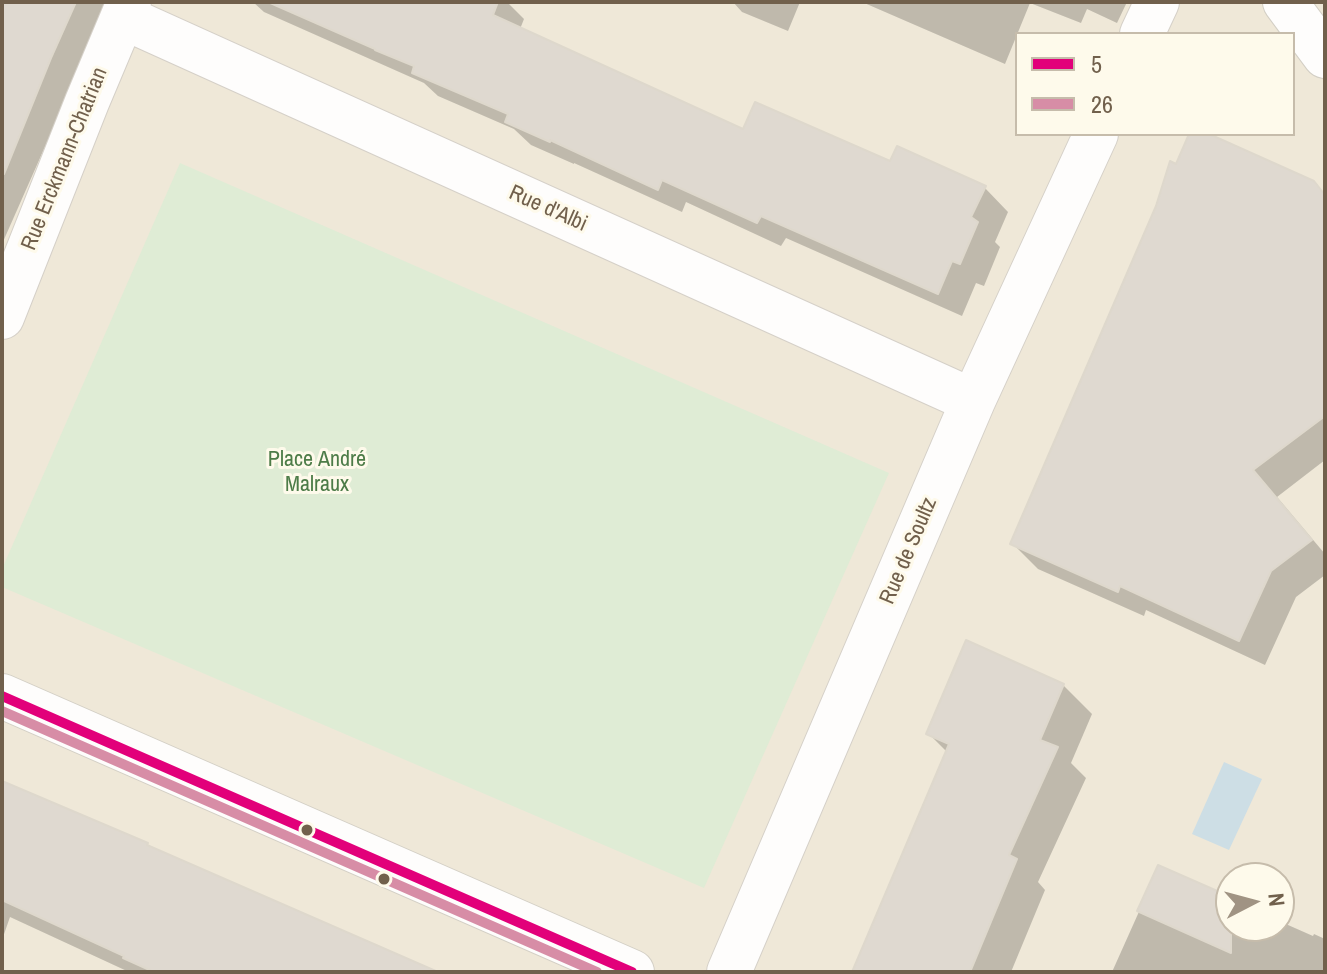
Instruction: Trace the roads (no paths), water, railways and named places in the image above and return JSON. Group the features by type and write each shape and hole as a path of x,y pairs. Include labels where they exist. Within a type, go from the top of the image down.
{"street":[{"path":"1143,32 1157,2"},
{"path":"1285,2 1325,56"},
{"name":"Rue Erckmann-Chatrian","path":"2,317 126,9"},
{"name":"Rue d'Albi","path":"126,9 973,401"},
{"name":"Rue de Soultz","path":"729,972 973,401 1095,136"},
{"path":"2,696 632,972"}],"park label":[{"name":"Place André Malraux","path":"317,472"}]}
